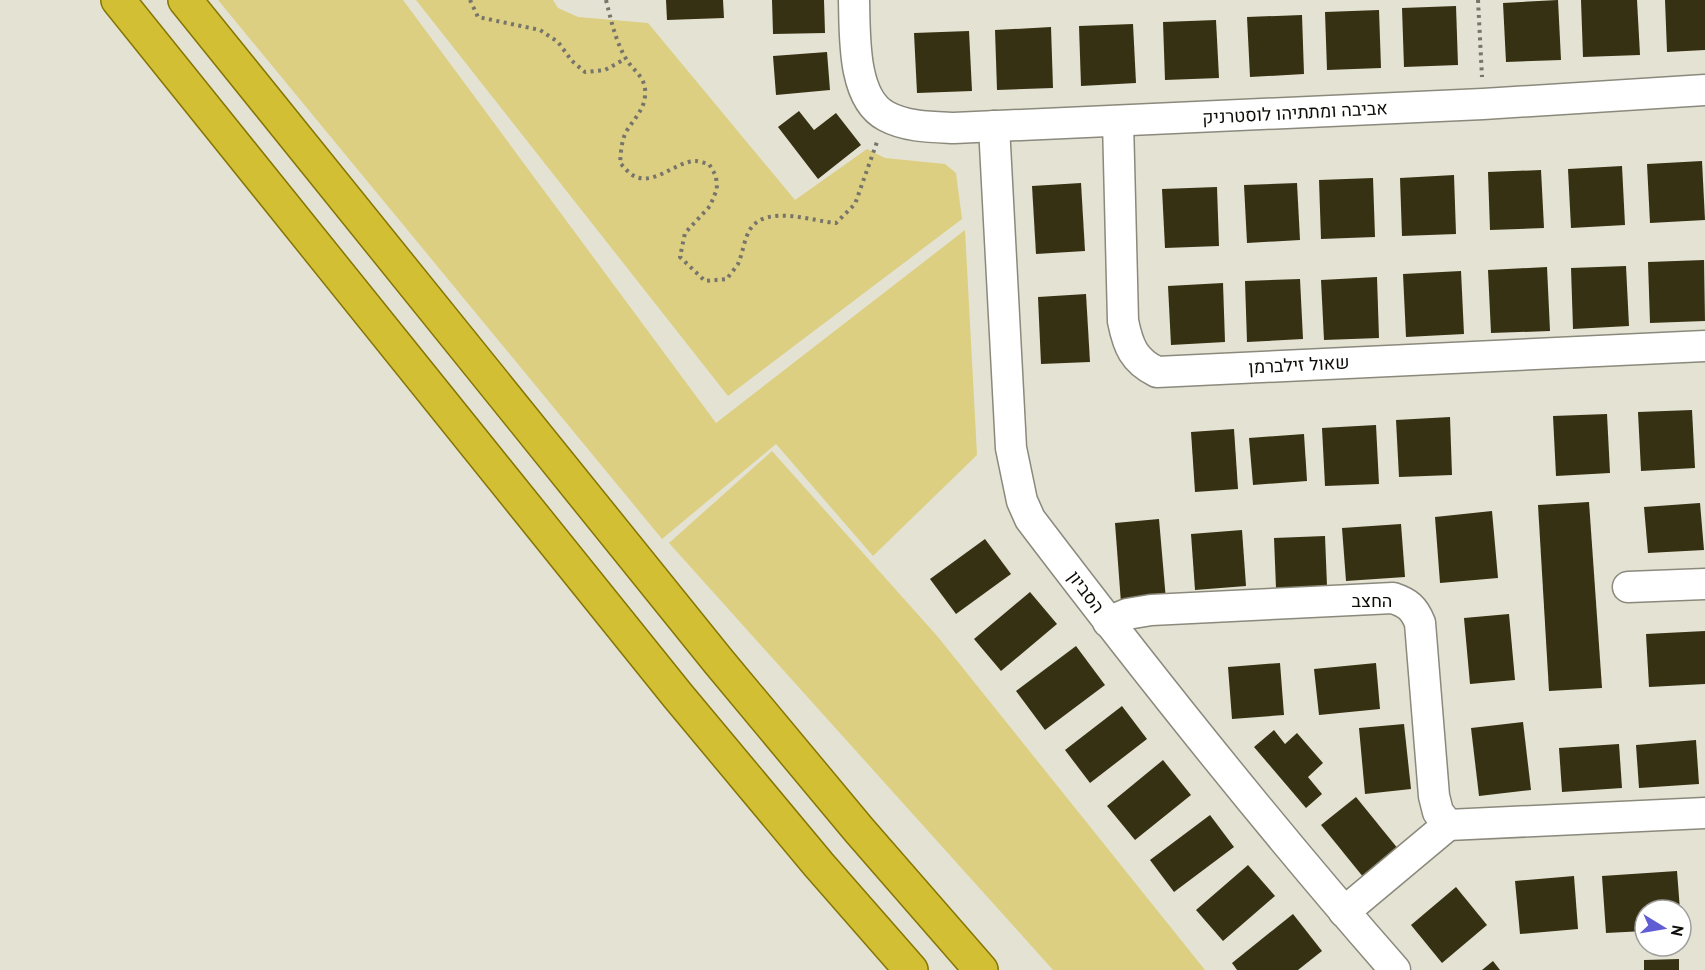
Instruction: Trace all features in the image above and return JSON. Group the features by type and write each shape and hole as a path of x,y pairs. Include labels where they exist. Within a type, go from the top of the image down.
{"highway":[{"path":"118,0 678,696 911,970"},
{"path":"185,0 719,662 859,830 981,970"}],"street":[{"path":"854,0 856,52 861,82 871,104 886,116"},
{"name":"אביבה ומתתיהו לוסטרניק","path":"886,116 907,123 931,127 994,126 1483,104 1705,90"},
{"name":"שאול זילברמן","path":"1118,121 1123,321 1127,341 1135,355 1144,366 1157,372 1705,346"},
{"name":"הסביון","path":"994,126 1011,448 1022,501 1030,519 1189,724 1344,912 1395,970"},
{"path":"1628,587 1705,584"},
{"name":"החצב","path":"1108,622 1127,614 1151,610 1393,598 1406,602 1416,612 1420,623 1434,796 1438,813 1448,825"},
{"path":"1344,912 1448,825 1705,813"}],"path":[{"path":"470,0 478,17 540,30 558,42 572,61 585,72 605,70 626,59"},
{"path":"606,0 614,33 626,59 645,81 645,97 641,109 625,134 620,164 632,175 647,178 665,173 680,164 697,160 709,164 716,176 717,189 710,206 685,233 680,257 705,281 727,279 738,264 751,228 762,221 778,214 836,223 855,204 886,116"},
{"path":"1478,0 1483,104"}],"shaded area":[{"path":"218,0 403,0 716,423 965,230 977,455 873,556 776,444 662,539"},
{"path":"416,0 553,0 558,8 578,17 648,23 795,200 867,149 885,158 945,164 956,173 962,219 728,396"},
{"path":"772,451 938,637 1205,970 1053,970 669,543"}],"building":[{"path":"666,0 723,0 724,18 667,20"},
{"path":"772,0 824,0 825,33 773,34"},
{"path":"1558,0 1561,60 1506,62 1503,3"},
{"path":"1581,0 1637,0 1640,55 1583,57"},
{"path":"1665,0 1705,0 1705,50 1667,52"},
{"path":"1456,6 1458,65 1404,67 1402,8"},
{"path":"1379,10 1381,68 1327,70 1325,12"},
{"path":"1302,15 1304,74 1250,77 1247,17"},
{"path":"1216,20 1219,78 1165,80 1163,22"},
{"path":"1133,24 1136,83 1081,86 1079,26"},
{"path":"1051,27 1053,88 997,90 995,30"},
{"path":"969,31 972,91 917,93 914,33"},
{"path":"827,52 830,90 776,95 773,56"},
{"path":"799,111 814,130 836,113 861,145 818,179 778,127"},
{"path":"1702,161 1705,220 1650,223 1647,164"},
{"path":"1622,166 1625,225 1571,228 1568,169"},
{"path":"1541,170 1544,228 1490,230 1488,172"},
{"path":"1454,175 1456,234 1402,236 1400,178"},
{"path":"1373,178 1375,237 1321,239 1319,180"},
{"path":"1081,183 1085,251 1036,254 1032,186"},
{"path":"1297,183 1300,240 1247,243 1244,185"},
{"path":"1217,187 1219,246 1165,248 1162,189"},
{"path":"1704,260 1705,321 1650,323 1648,262"},
{"path":"1626,266 1629,326 1573,329 1571,268"},
{"path":"1547,267 1550,331 1491,333 1488,270"},
{"path":"1461,271 1464,334 1406,337 1403,274"},
{"path":"1377,277 1379,338 1324,340 1321,280"},
{"path":"1300,279 1303,339 1247,342 1245,281"},
{"path":"1223,283 1225,342 1171,345 1168,286"},
{"path":"1086,294 1090,362 1041,364 1038,297"},
{"path":"1692,410 1695,468 1641,471 1638,412"},
{"path":"1607,414 1610,473 1556,476 1553,416"},
{"path":"1450,417 1452,475 1399,477 1396,420"},
{"path":"1376,425 1379,484 1325,486 1322,428"},
{"path":"1234,429 1238,489 1195,492 1191,432"},
{"path":"1304,434 1307,481 1253,485 1249,438"},
{"path":"1589,502 1602,688 1549,691 1538,505"},
{"path":"1700,503 1704,550 1648,553 1644,507"},
{"path":"1492,511 1498,578 1440,583 1435,517"},
{"path":"1159,519 1166,600 1121,603 1115,523"},
{"path":"1401,524 1405,577 1346,581 1342,528"},
{"path":"1242,530 1246,586 1195,590 1191,534"},
{"path":"1325,536 1327,586 1276,588 1274,538"},
{"path":"985,539 1011,574 956,614 930,579"},
{"path":"1030,592 1057,624 1001,671 974,639"},
{"path":"1509,614 1515,680 1470,684 1464,618"},
{"path":"1705,631 1705,684 1649,687 1646,634"},
{"path":"1076,646 1105,685 1045,730 1016,691"},
{"path":"1280,663 1284,715 1232,719 1228,667"},
{"path":"1376,663 1380,709 1319,715 1314,669"},
{"path":"1122,706 1147,739 1090,783 1065,750"},
{"path":"1523,722 1531,790 1479,796 1471,728"},
{"path":"1404,724 1411,789 1365,794 1359,728"},
{"path":"1274,730 1285,744 1297,733 1323,763 1308,777 1322,794 1306,808 1254,747"},
{"path":"1696,740 1699,784 1639,788 1636,745"},
{"path":"1619,744 1622,788 1562,792 1559,748"},
{"path":"1163,760 1191,795 1135,840 1107,806"},
{"path":"1356,797 1399,850 1364,878 1321,825"},
{"path":"1210,815 1234,847 1174,892 1150,860"},
{"path":"1248,865 1275,896 1223,941 1196,910"},
{"path":"1677,871 1679,898 1633,898 1633,932 1606,933 1602,876"},
{"path":"1574,876 1578,929 1520,934 1515,881"},
{"path":"1456,887 1487,925 1442,963 1411,925"},
{"path":"1293,914 1322,951 1298,970 1237,970 1232,963"},
{"path":"1679,959 1679,970 1644,970 1644,960"},
{"path":"1493,961 1500,970 1482,970"}]}
